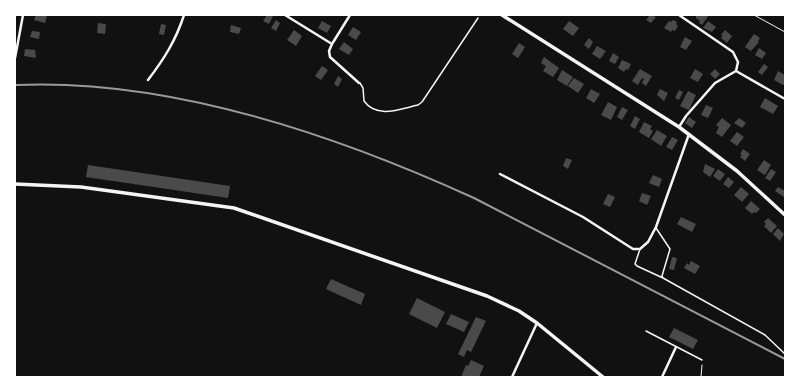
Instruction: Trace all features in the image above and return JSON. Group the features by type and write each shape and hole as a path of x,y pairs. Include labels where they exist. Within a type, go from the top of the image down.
{"street":[{"path":"15,58 23,15"},
{"path":"148,80 164,60 175,40 184,15"},
{"path":"285,15 332,44"},
{"path":"350,15 329,51 330,56 360,83"},
{"path":"502,15 679,126 737,171 785,215"},
{"path":"679,15 733,52 738,62 736,71 715,83 679,126"},
{"path":"736,71 785,99"},
{"path":"500,174 583,217 633,248 640,248 648,242 656,227 689,134"},
{"path":"15,184 81,186 234,208 487,296 519,310 603,377"},
{"path":"512,377 537,323"},
{"path":"662,377 676,347"}],"lane":[{"path":"360,83 363,88 364,101 374,110 383,112 418,105 422,102 478,18"},
{"path":"656,227 670,249 662,276 664,278"},
{"path":"640,248 634,264 664,278 765,335 785,354"},
{"path":"646,331 702,360"}],"path":[{"path":"754,15 785,32"},
{"path":"701,377 702,360"}],"building":[{"path":"36,15 47,15 45,23 34,20"},
{"path":"267,15 273,16 269,24 263,21"},
{"path":"650,15 656,17 651,23 646,20"},
{"path":"696,15 709,15 702,25 696,18"},
{"path":"276,20 280,23 276,31 271,28"},
{"path":"673,20 677,22 676,24 678,26 675,31 672,30 671,32 664,28 669,21 671,22"},
{"path":"322,21 331,26 327,33 318,28"},
{"path":"569,21 579,28 573,36 563,29"},
{"path":"708,21 716,27 712,32 703,28"},
{"path":"98,23 106,24 105,34 97,33"},
{"path":"161,24 166,25 164,35 159,34"},
{"path":"231,25 241,28 239,34 230,32"},
{"path":"353,27 361,32 356,40 348,35"},
{"path":"294,30 302,36 296,46 287,40"},
{"path":"725,30 732,36 727,43 721,38 723,36 721,35"},
{"path":"32,31 40,32 39,39 30,37"},
{"path":"754,34 760,38 758,41 759,42 751,51 745,47"},
{"path":"685,37 692,41 686,50 680,47"},
{"path":"589,38 593,42 589,49 584,45"},
{"path":"344,42 353,49 349,55 339,49"},
{"path":"519,43 525,47 518,58 512,54"},
{"path":"597,46 606,51 600,59 592,54"},
{"path":"759,48 766,53 762,59 755,55"},
{"path":"25,49 35,50 36,58 24,56"},
{"path":"613,53 619,57 615,64 609,61"},
{"path":"544,57 559,68 553,77 543,71 546,66 541,63"},
{"path":"622,60 631,64 628,70 626,69 624,72 618,68"},
{"path":"764,64 768,67 762,75 758,72"},
{"path":"322,66 328,70 321,80 315,76"},
{"path":"640,69 652,76 646,86 642,83 644,79 642,78 638,85 632,81"},
{"path":"695,69 703,74 698,82 690,78"},
{"path":"715,69 720,74 715,79 710,74"},
{"path":"562,70 573,77 567,86 557,80"},
{"path":"778,71 785,75 785,84 783,85 774,80"},
{"path":"338,76 342,79 338,87 334,84"},
{"path":"574,78 584,84 578,93 568,86"},
{"path":"591,89 600,94 594,103 586,98"},
{"path":"660,89 668,93 664,101 657,95"},
{"path":"679,90 683,92 679,100 675,98"},
{"path":"688,91 696,95 689,110 680,106"},
{"path":"765,98 778,106 773,114 760,107"},
{"path":"608,102 617,107 611,120 601,115"},
{"path":"706,105 713,108 708,118 701,115"},
{"path":"622,107 628,110 622,120 617,117"},
{"path":"635,116 640,119 635,129 630,126"},
{"path":"689,117 696,122 692,128 685,123"},
{"path":"722,118 731,125 722,137 716,133 719,127 716,125"},
{"path":"739,118 746,123 742,128 734,123"},
{"path":"644,122 652,126 650,129 653,131 649,138 639,132"},
{"path":"657,130 667,136 661,146 651,139"},
{"path":"737,132 744,137 737,146 730,141"},
{"path":"672,137 678,140 672,150 666,147"},
{"path":"743,149 750,154 745,161 740,157"},
{"path":"566,158 572,160 568,169 563,166"},
{"path":"764,160 771,165 765,175 757,170"},
{"path":"705,164 715,169 710,177 703,172"},
{"path":"88,165 230,186 228,198 86,177"},
{"path":"718,169 725,174 720,181 713,176"},
{"path":"771,169 776,172 770,181 765,178"},
{"path":"653,175 662,179 659,187 649,183"},
{"path":"728,177 734,182 729,188 723,184"},
{"path":"741,187 749,194 742,202 734,195"},
{"path":"778,187 785,191 784,197 775,191"},
{"path":"642,193 651,196 647,205 639,201"},
{"path":"608,194 615,197 610,207 603,204"},
{"path":"751,201 760,209 756,213 754,212 752,214 745,208"},
{"path":"681,217 696,224 692,232 677,224"},
{"path":"768,218 777,226 771,233 764,226 766,224 764,222"},
{"path":"778,228 784,234 780,241 773,234"},
{"path":"672,257 677,258 674,270 669,269"},
{"path":"691,261 700,266 695,274 684,268 687,263 689,265"},
{"path":"331,279 365,294 361,305 326,289"},
{"path":"417,298 445,312 437,328 409,314"},
{"path":"451,314 469,322 464,332 446,324"},
{"path":"476,317 486,321 471,352 467,350 464,357 458,354"},
{"path":"674,328 698,340 693,349 669,337"},
{"path":"471,360 484,366 479,377 461,377 466,365 468,366"}],"railway":[{"path":"15,85 73,85 132,91 191,101 250,115 366,153 474,198 785,359"}]}
